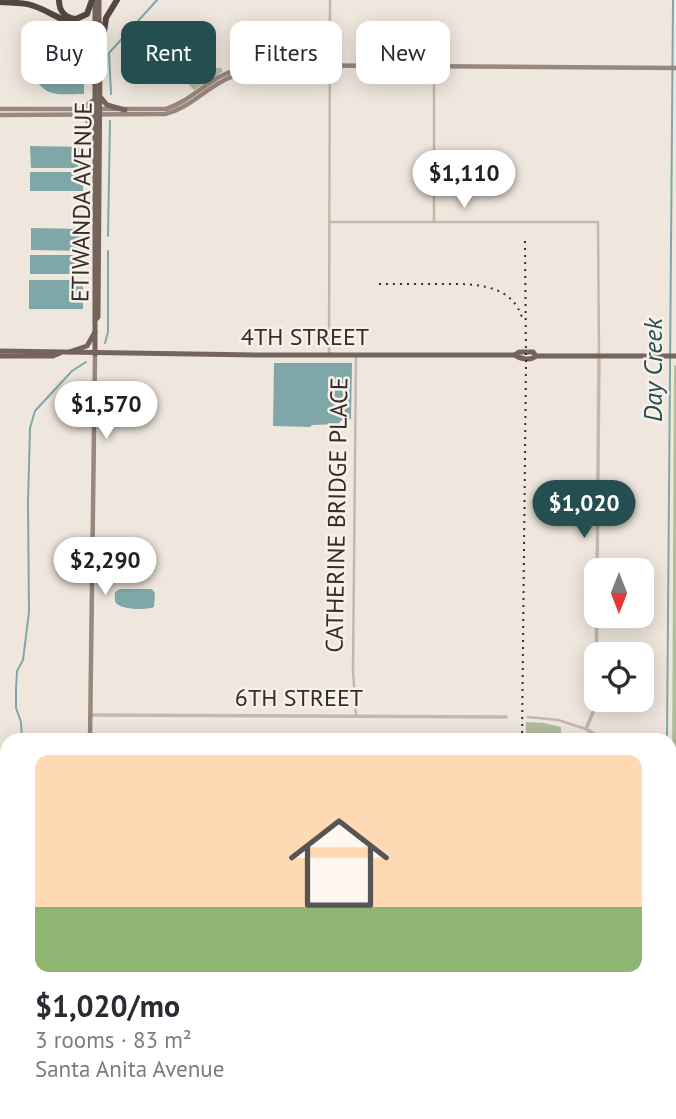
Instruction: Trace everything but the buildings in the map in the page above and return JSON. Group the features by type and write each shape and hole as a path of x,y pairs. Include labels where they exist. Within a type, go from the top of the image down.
{"highway":[{"path":"59,0 62,13 76,19 87,14 95,0"},
{"path":"104,21 117,0"},
{"path":"0,2 30,4 67,21"}],"main road":[{"name":"ETIWANDA AVENUE","path":"95,0 97,21"},
{"path":"450,67 676,68"},
{"path":"0,109 82,112 152,110 179,104 217,78 230,73"},
{"path":"97,112 133,115 175,111 230,77"},
{"name":"ETIWANDA AVENUE","path":"94,84 93,101 97,112 98,317 95,320"},
{"name":"ETIWANDA AVENUE","path":"90,733 95,332 93,129 101,98 101,84"},
{"path":"101,98 107,105 125,110"},
{"path":"0,115 82,112 93,101"},
{"path":"133,115 150,113 152,110"},
{"path":"82,112 93,129"},
{"path":"63,354 85,347 95,332"},
{"name":"4TH STREET","path":"0,354 515,355 519,352 533,352 536,356 676,356"}],"street":[{"path":"330,0 330,21"},
{"path":"328,355 330,84"},
{"path":"433,222 434,84"},
{"path":"329,222 598,222 596,700 586,729"},
{"name":"CATHERINE BRIDGE PLACE","path":"356,355 353,671 356,716"},
{"name":"6TH STREET","path":"91,715 506,717"},
{"path":"528,717 554,719 593,733"}],"green space":[{"path":"216,68 223,71 216,76"},
{"path":"188,84 203,84 194,90"},
{"path":"674,365 676,733 672,733"},
{"path":"526,722 561,727 561,733 526,733"}],"water":[{"path":"40,84 84,84 84,94 52,93"},
{"path":"30,146 84,147 84,168 31,168"},
{"path":"30,172 83,172 83,191 30,191"},
{"path":"31,228 85,229 84,251 31,250"},
{"path":"30,255 83,255 83,274 30,274"},
{"path":"29,280 83,280 83,309 29,309"},
{"path":"274,363 352,363 351,419 342,420 338,424 310,427 273,426"},
{"path":"120,589 152,589 155,593 154,607 136,609 120,606 116,603 115,592"}],"waterway":[{"path":"111,94 109,53 157,0"},
{"name":"Day Creek","path":"667,733 673,0"},
{"path":"108,236 110,121"},
{"path":"105,343 108,332 108,251"},
{"path":"22,733 16,708 16,689 29,612 30,428 35,411 72,371 86,362"}],"railway":[{"path":"522,733 525,241"},
{"path":"379,284 460,284 487,287 510,298 523,321"}]}
